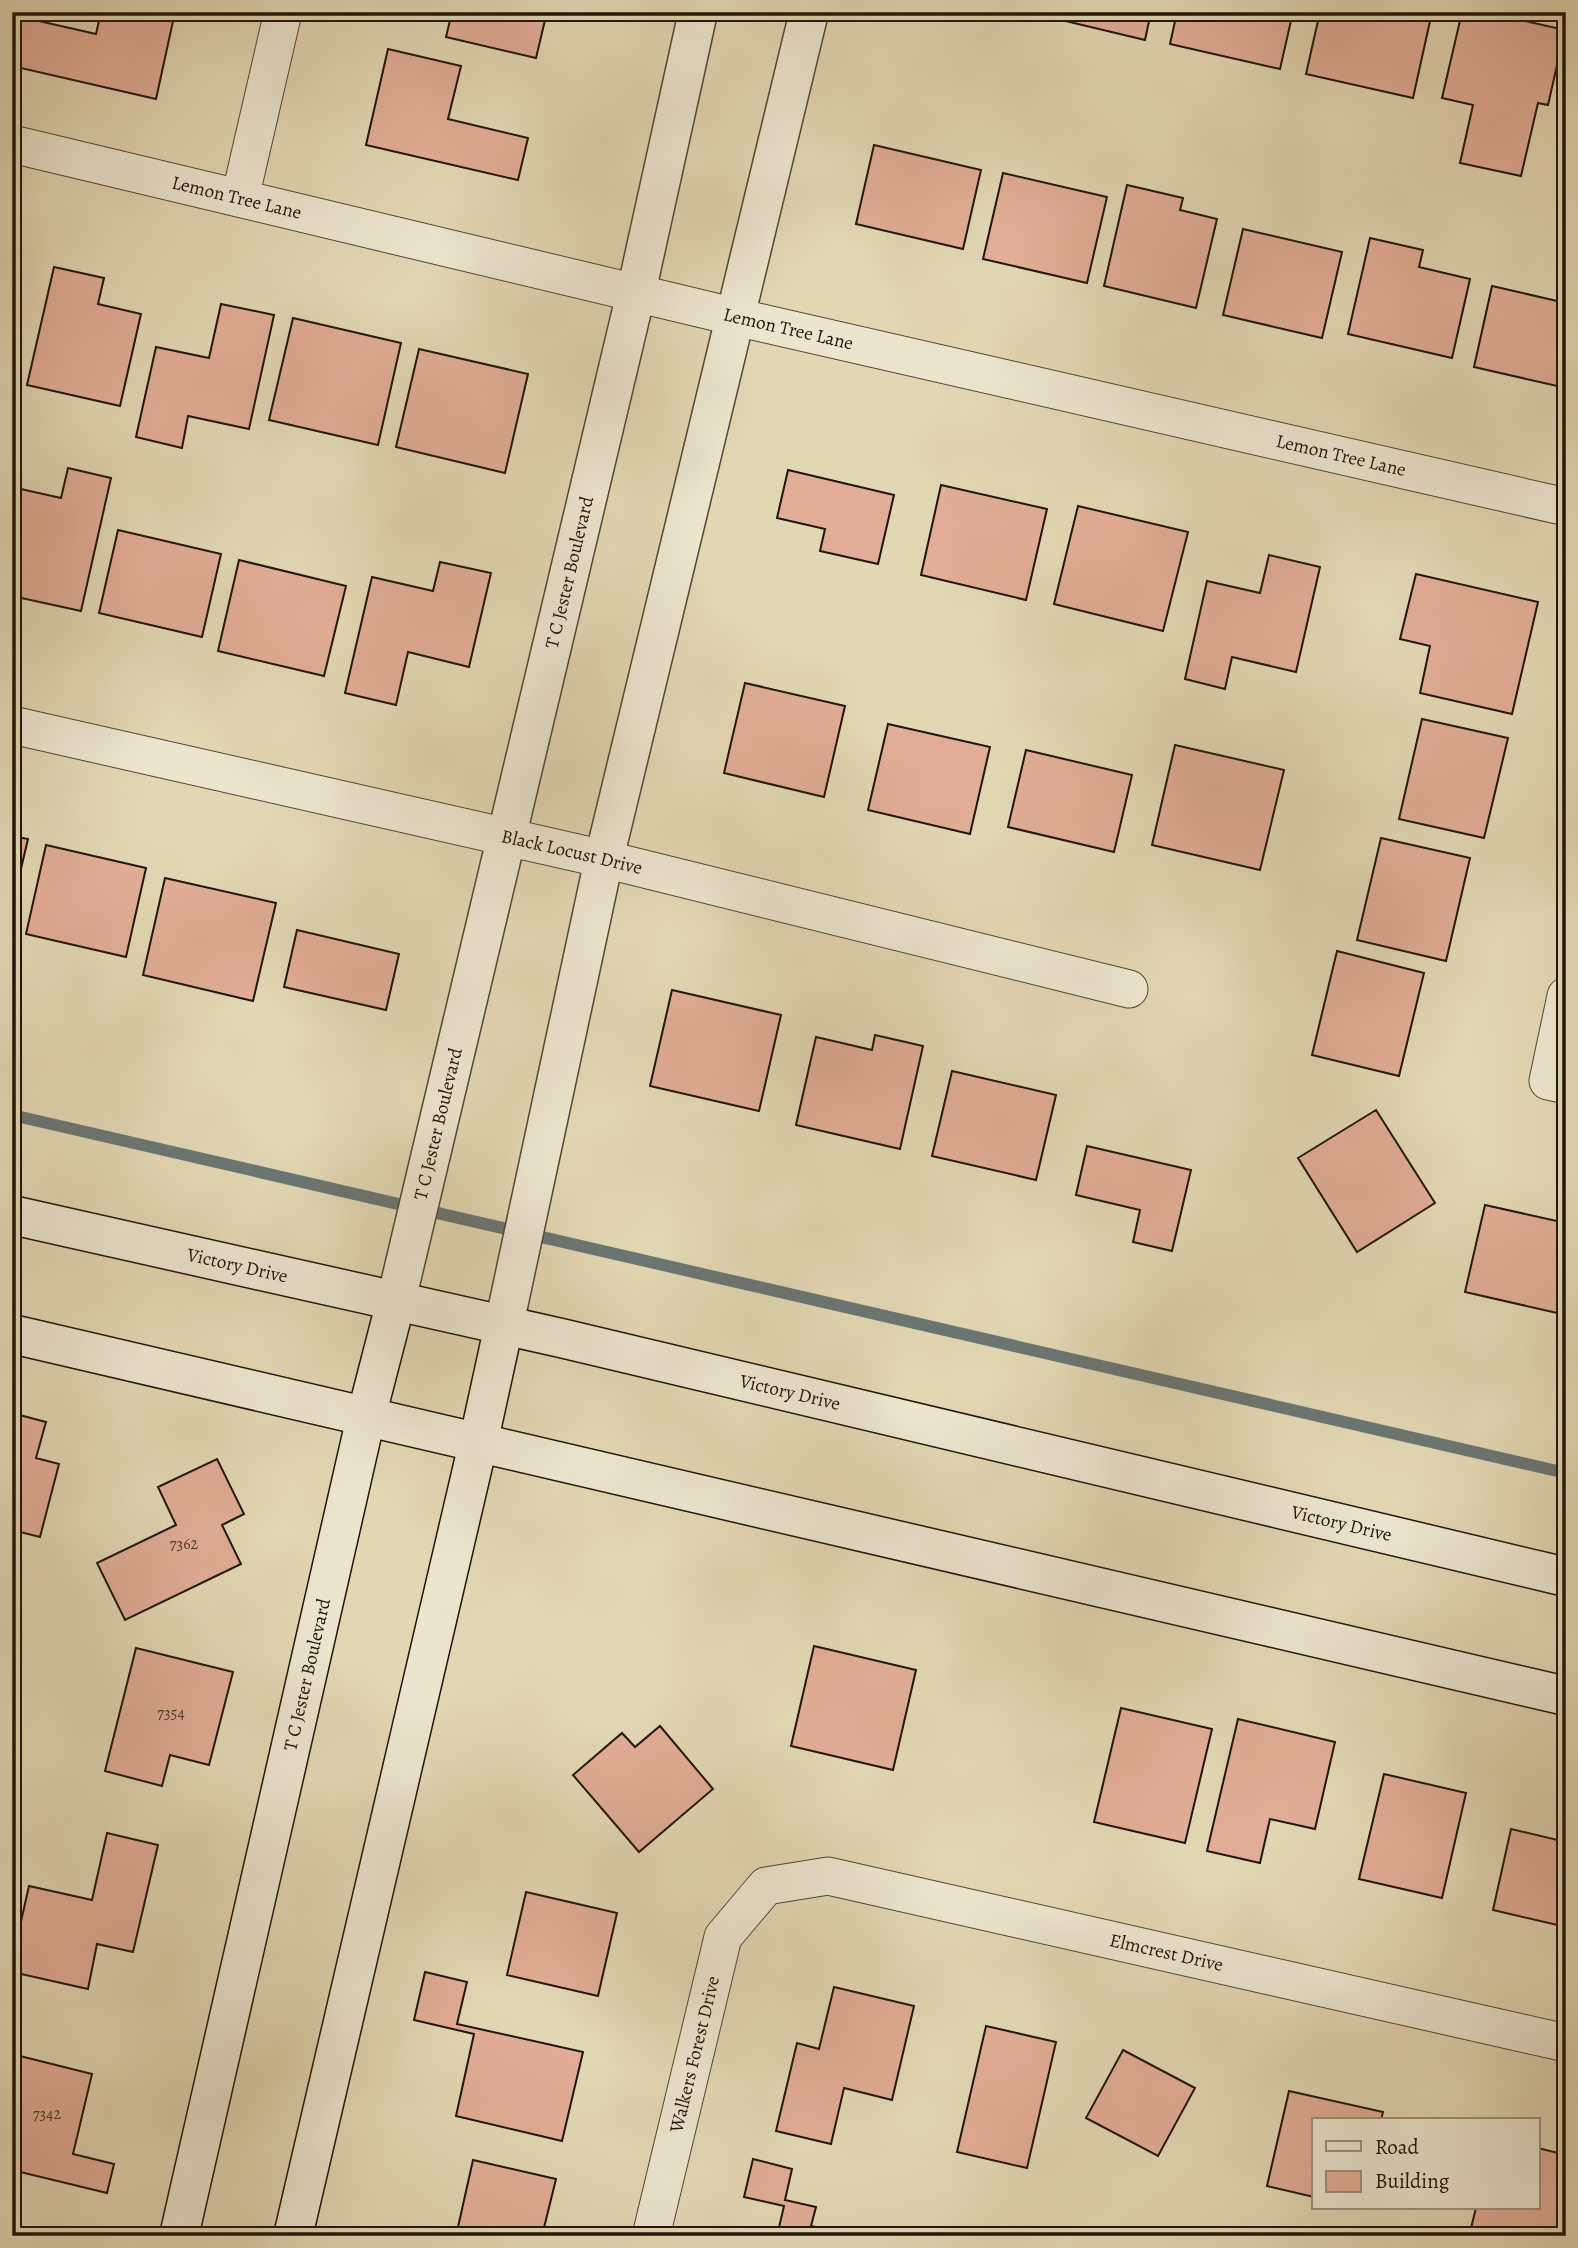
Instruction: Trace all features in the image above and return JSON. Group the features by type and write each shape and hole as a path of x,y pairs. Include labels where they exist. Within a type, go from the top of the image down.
{"main road":[{"name":"T C Jester Boulevard","path":"179,2236 366,1417 408,1252 636,293 698,12"},
{"path":"293,2236 478,1444 604,859 809,12"},
{"name":"Victory Drive","path":"12,1215 503,1325 1566,1577"},
{"path":"12,1334 1566,1696"}],"street":[{"path":"240,198 283,12"},
{"name":"Lemon Tree Lane","path":"12,144 736,317 1566,508"},
{"name":"Black Locust Drive","path":"12,725 604,859 1129,989"},
{"path":"1557,1083 1566,996"},
{"name":"Elmcrest Drive","path":"766,1886 828,1876 1566,2043"},
{"name":"Walkers Forest Drive","path":"651,2236 723,1937 766,1886"}],"building":[{"path":"101,12 175,12 156,99 12,66 12,35 17,16 96,34"},
{"path":"452,12 531,12 546,16 536,58 446,37"},
{"path":"1036,12 1151,12 1145,40"},
{"path":"1177,12 1293,12 1280,69 1170,44"},
{"path":"1320,12 1432,12 1413,98 1306,74"},
{"path":"1462,12 1486,12 1565,30 1548,105 1538,103 1521,176 1460,163 1473,105 1442,98"},
{"path":"388,49 461,66 448,119 528,138 518,180 366,145"},
{"path":"874,145 981,170 963,249 856,224"},
{"path":"1003,173 1107,197 1087,283 983,259"},
{"path":"1127,185 1183,198 1180,210 1217,219 1196,308 1104,286"},
{"path":"1243,229 1342,252 1322,338 1223,315"},
{"path":"1370,238 1423,250 1419,267 1470,279 1452,358 1348,334"},
{"path":"54,267 104,278 98,304 141,314 120,406 27,385"},
{"path":"1492,286 1566,303 1566,388 1474,367"},
{"path":"221,304 274,315 249,429 188,416 182,448 136,437 156,347 209,358"},
{"path":"293,318 401,343 378,445 269,420"},
{"path":"419,349 528,374 505,473 396,447"},
{"path":"68,468 111,478 81,611 12,596 12,487 61,498"},
{"path":"788,470 894,495 878,564 820,551 825,529 777,518"},
{"path":"941,485 1047,509 1026,600 921,575"},
{"path":"1078,506 1188,532 1163,631 1054,604"},
{"path":"118,530 221,554 202,637 99,613"},
{"path":"1269,555 1320,567 1296,672 1232,657 1225,689 1185,679 1207,581 1260,593"},
{"path":"239,560 346,586 324,676 218,651"},
{"path":"440,562 491,573 469,667 408,652 396,705 345,693 372,577 433,591"},
{"path":"1416,574 1538,602 1512,714 1420,693 1430,646 1400,639"},
{"path":"745,683 845,706 824,797 724,773"},
{"path":"1422,719 1508,738 1484,838 1399,819"},
{"path":"888,724 990,747 970,834 868,810"},
{"path":"1175,745 1284,770 1260,870 1152,845"},
{"path":"1026,750 1132,775 1114,852 1008,827"},
{"path":"12,836 28,839 12,907"},
{"path":"1381,838 1470,858 1446,961 1357,940"},
{"path":"46,845 146,868 126,957 26,934"},
{"path":"165,878 276,903 253,1001 143,975"},
{"path":"297,930 399,954 386,1010 284,987"},
{"path":"1337,951 1424,973 1399,1076 1312,1055"},
{"path":"672,990 781,1015 759,1111 650,1086"},
{"path":"875,1035 923,1046 900,1149 796,1125 816,1037 872,1050"},
{"path":"952,1071 1056,1095 1036,1180 932,1156"},
{"path":"1376,1110 1435,1203 1357,1252 1298,1158"},
{"path":"1087,1146 1191,1170 1172,1251 1133,1242 1140,1210 1076,1195"},
{"path":"1485,1205 1566,1223 1566,1315 1465,1292"},
{"path":"12,1413 46,1422 36,1458 59,1464 40,1537 12,1530"},
{"path":"217,1459 244,1514 222,1525 241,1564 125,1620 97,1563 176,1525 158,1487"},
{"path":"814,1646 916,1670 893,1770 791,1746"},
{"path":"136,1648 233,1672 209,1765 170,1755 162,1786 105,1771"},
{"path":"1121,1708 1212,1729 1185,1843 1094,1822"},
{"path":"1238,1719 1335,1742 1315,1829 1270,1819 1260,1863 1207,1851"},
{"path":"660,1726 713,1789 639,1852 573,1775 622,1733 635,1747"},
{"path":"1384,1774 1466,1793 1442,1898 1359,1879"},
{"path":"1511,1829 1566,1842 1566,1927 1493,1910"},
{"path":"107,1833 158,1845 133,1952 97,1944 88,1989 12,1972 12,1961 29,1886 92,1900"},
{"path":"526,1892 617,1913 598,1996 507,1975"},
{"path":"425,1972 467,1982 457,2024 583,2052 562,2141 456,2116 474,2034 414,2020"},
{"path":"834,1987 914,2006 892,2100 844,2088 831,2144 776,2131 797,2043 819,2049"},
{"path":"986,2026 1056,2042 1027,2168 957,2152"},
{"path":"1123,2050 1195,2088 1158,2156 1086,2118"},
{"path":"12,2054 92,2074 73,2154 114,2164 107,2193 12,2170"},
{"path":"1289,2091 1383,2112 1382,2118 1312,2118 1312,2197 1267,2186"},
{"path":"1540,2148 1566,2155 1565,2236 1469,2236 1476,2210 1540,2210"},
{"path":"753,2159 792,2169 785,2200 816,2207 811,2226 856,2236 777,2236 784,2206 744,2197"},
{"path":"473,2160 556,2179 542,2236 456,2236"}],"waterway":[{"path":"12,1115 1566,1473"}]}
